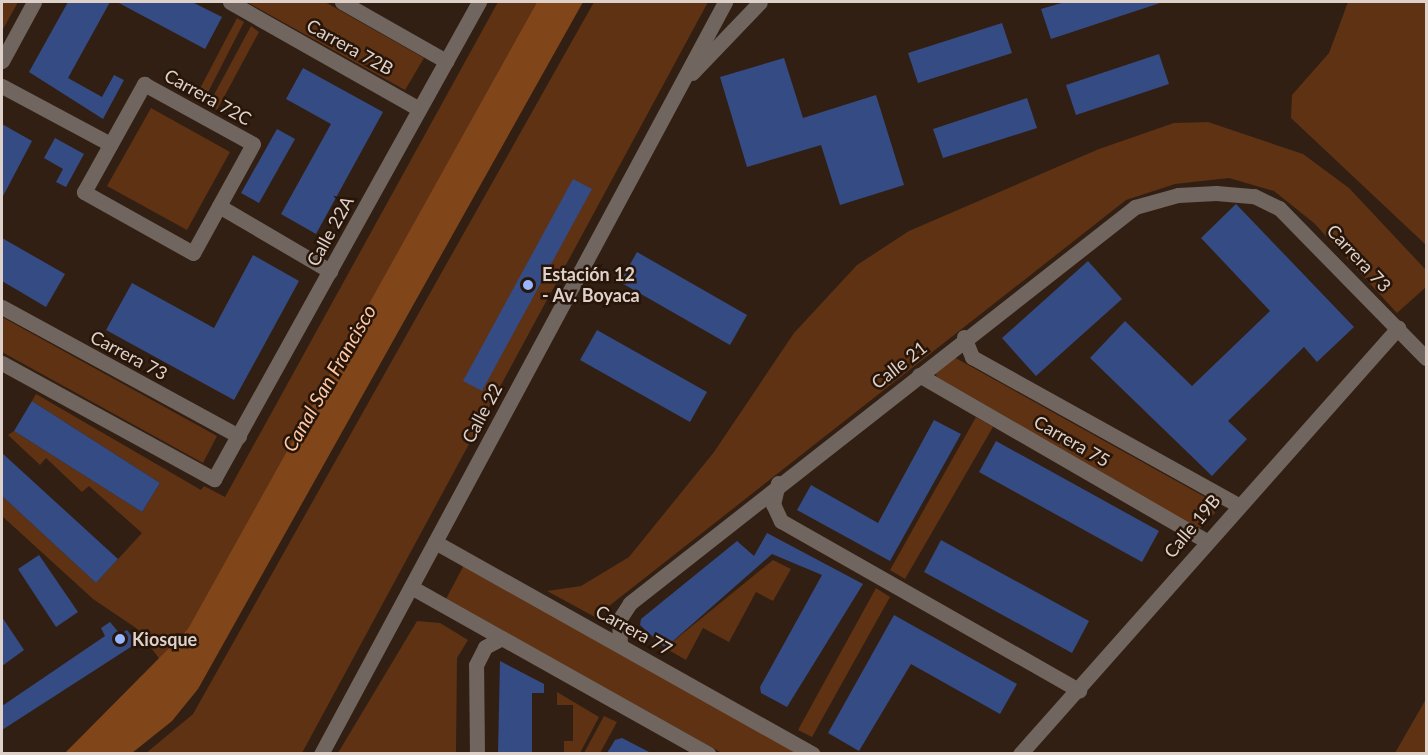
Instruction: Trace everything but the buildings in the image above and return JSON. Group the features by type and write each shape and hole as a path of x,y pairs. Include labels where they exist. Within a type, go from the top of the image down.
{"street":[{"path":"2,61 34,2"},
{"name":"Carrera 72B","path":"230,2 419,109"},
{"name":"Carrera 72B","path":"342,2 446,61"},
{"name":"Calle 22A","path":"2,363 214,480 479,2"},
{"name":"Calle 22","path":"321,753 725,2"},
{"name":"Calle 22","path":"676,90 760,2"},
{"name":"Carrera 72C","path":"144,84 253,144 193,253 84,192 111,144 144,84"},
{"path":"2,86 111,144"},
{"name":"Calle 21","path":"620,645 619,620 630,603 964,337 1136,207 1178,195 1254,196"},
{"name":"Carrera 73","path":"1254,196 1305,228 1426,358"},
{"path":"219,206 330,271"},
{"name":"Carrera 73","path":"2,307 239,436"},
{"name":"Calle 19B","path":"1020,753 1079,690 1236,504 1398,328"},
{"name":"Carrera 75","path":"964,337 972,357 1236,504"},
{"name":"Carrera 75","path":"919,375 1206,541"},
{"path":"778,483 775,513 821,542 1079,690"},
{"name":"Carrera 77","path":"435,542 813,753"},
{"path":"411,587 708,753"},
{"path":"477,753 476,665 485,647 502,638"}],"shaded area":[{"path":"2,2 18,2 2,31"},
{"path":"247,2 325,2 424,58 405,90"},
{"path":"498,2 537,2 189,629 161,661 136,628 93,599 2,516 2,496 96,583 142,533 89,486 82,492 46,458 40,465 8,435 14,431 142,512 160,483 32,401 36,394 201,490 204,486 225,497"},
{"path":"594,2 708,2 302,753 145,754 193,714"},
{"path":"1348,2 1426,2 1426,245 1291,118 1292,95 1329,53"},
{"path":"237,18 244,22 203,102 195,98"},
{"path":"251,26 259,32 217,110 208,106"},
{"path":"151,108 230,152 187,230 107,186"},
{"path":"1208,122 1303,154 1349,188 1426,270 1426,287 1397,313 1314,223 1274,191 1229,178 1175,184 1126,200 595,617 547,591 581,586 629,557 714,452 794,333 857,265 909,231 1099,149 1174,123"},
{"path":"2,317 217,436 203,463 2,352"},
{"path":"952,356 1214,502 1215,513 1200,528 1195,527 937,377 935,371"},
{"path":"976,417 993,427 905,579 890,570"},
{"path":"773,560 791,569 773,601 756,592 729,642 703,628 686,660 665,648"},
{"path":"464,565 800,753 722,753 446,599"},
{"path":"876,588 890,597 812,737 798,730"},
{"path":"417,621 440,623 468,640 457,658 456,753 338,753"},
{"path":"557,692 599,717 580,753 564,753 564,741 573,741 573,705 557,705"},
{"path":"1426,699 1426,753 1395,753"},
{"path":"604,716 617,722 600,753 584,753"}],"water":[{"name":"Canal San Francisco","path":"537,2 583,2 198,689 172,721 132,753 65,753 188,629"}],"place":[{"name":"Estación 12 - Av. Boyaca","path":"528,285"},
{"name":"Kiosque","path":"120,639"}]}
